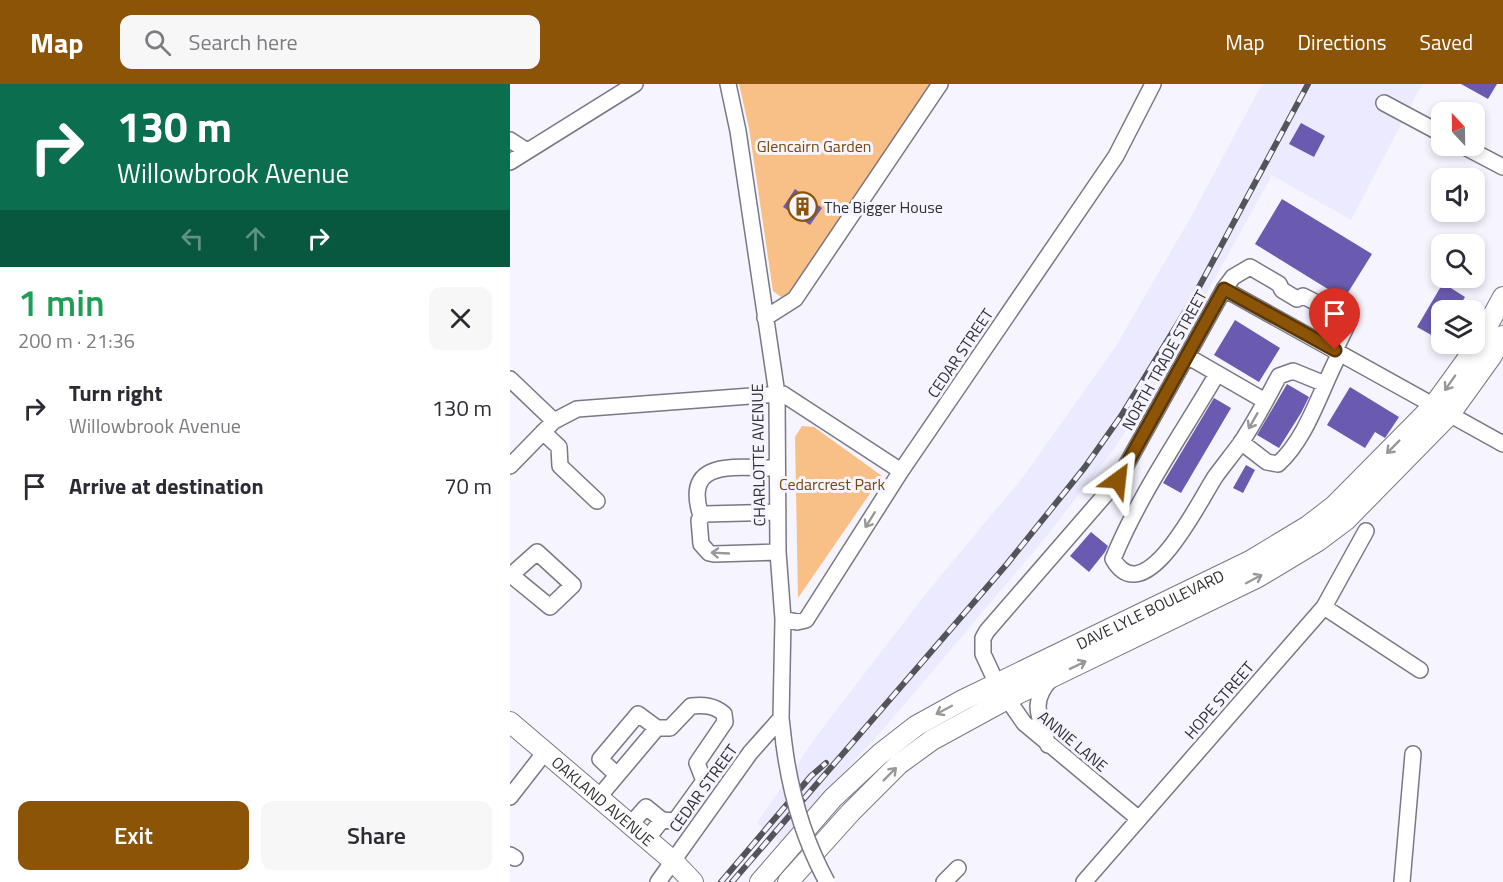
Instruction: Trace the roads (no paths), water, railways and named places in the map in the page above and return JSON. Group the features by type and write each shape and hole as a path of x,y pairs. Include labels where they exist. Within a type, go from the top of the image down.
{"main road":[{"name":"DAVE LYLE BOULEVARD","path":"789,882 851,812 899,764 1002,692 1250,561 1308,526 1334,506 1442,410 1503,297"},
{"name":"DAVE LYLE BOULEVARD","path":"760,882 833,798 896,741 939,713 1054,677 1258,577 1318,541 1353,513 1491,357 1503,336"},
{"name":"OAKLAND AVENUE","path":"510,722 683,871"}],"street":[{"path":"510,162 635,84"},
{"name":"CHARLOTTE AVENUE","path":"728,84 738,131 777,394 778,552 783,619 781,718 784,744 788,772 803,825 815,860 827,882"},
{"path":"765,318 795,299 940,84"},
{"name":"CEDAR STREET","path":"783,619 806,621 901,471 1116,156 1153,84"},
{"path":"1384,103 1431,128"},
{"path":"510,140 527,152"},
{"path":"1482,156 1503,167"},
{"name":"NORTH TRADE STREET","path":"1000,616 1118,480 1224,289 1233,277 1250,267 1280,284 1282,290 1288,294"},
{"path":"1224,289 1503,444"},
{"path":"1241,442 1267,462 1278,464 1296,444 1325,384 1348,323 1347,318 1304,296 1298,299 1288,294 1276,318"},
{"path":"1188,356 1265,401"},
{"path":"1216,374 1149,488 1118,547 1113,559 1118,568 1140,574 1154,566 1180,537 1215,477 1241,442 1279,376 1293,371 1325,384"},
{"path":"510,379 549,426 560,449 560,466 597,501"},
{"path":"510,466 549,426 577,409 783,394 901,471"},
{"path":"777,468 724,469 704,475 699,482 696,496 701,516 699,520 700,544 709,553 778,552"},
{"path":"701,516 713,512 778,512"},
{"name":"HOPE STREET","path":"1084,882 1324,608 1366,531"},
{"path":"1324,608 1420,670"},
{"name":"ANNIE LANE","path":"1000,616 983,638 982,649 1002,692 1024,723 1139,819"},
{"path":"1048,745 1037,703 1043,688 1054,677"},
{"path":"617,775 600,759 638,714 657,728 670,728 691,705 716,707 724,714 724,722 697,763 704,781 675,821 662,820 646,807 630,825"},
{"name":"CEDAR STREET","path":"658,882 683,871 750,753 781,718"},
{"path":"598,798 657,728"},
{"path":"510,797 545,752"},
{"path":"1402,882 1413,754"},
{"path":"647,839 662,820"},
{"path":"944,882 958,868"}],"railway":[{"path":"732,882 1007,564 1085,467 1121,416 1191,302 1308,84"},
{"path":"721,882 811,776 826,763"}],"place":[{"name":"The Bigger House","path":"803,207"}],"park label":[{"name":"Glencairn Garden","path":"814,146"},
{"name":"Cedarcrest Park","path":"832,484"}]}
